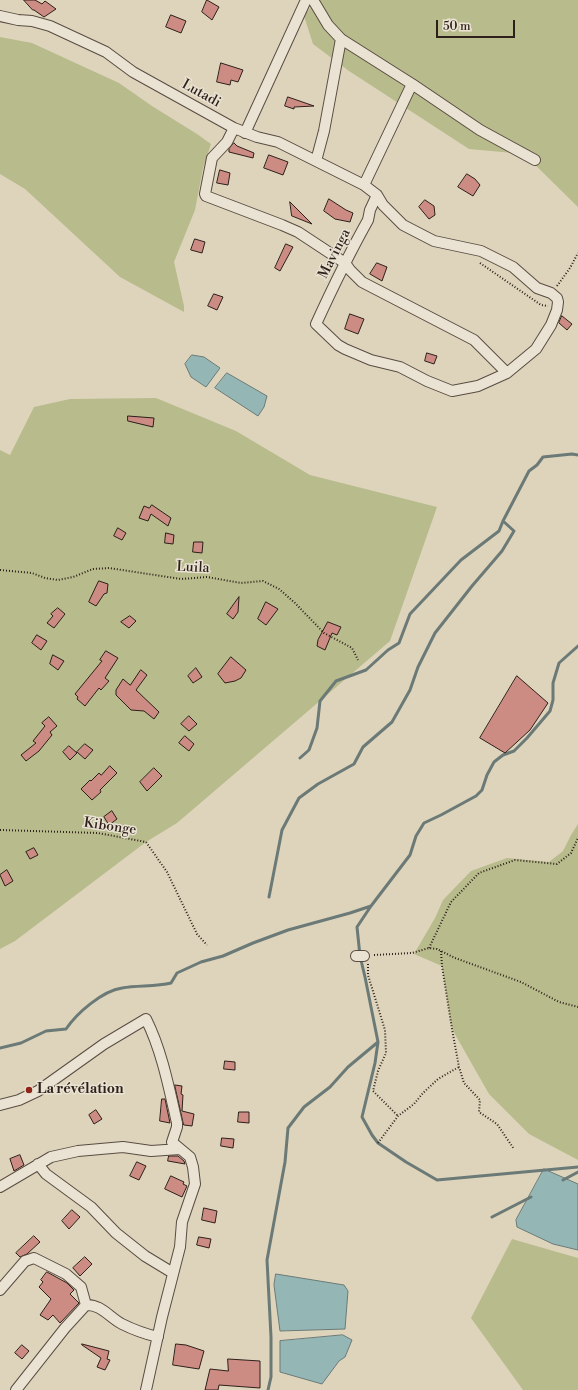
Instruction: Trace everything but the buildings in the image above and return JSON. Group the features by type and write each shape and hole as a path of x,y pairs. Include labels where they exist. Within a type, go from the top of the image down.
{"street":[{"path":"245,133 306,0"},
{"path":"313,0 328,25 341,39 412,84 480,130 535,160"},
{"name":"Lutadi","path":"0,16 32,21 50,26 106,52 133,72 234,128 245,133 278,142 364,185 377,195 383,205 403,225 434,241 481,251 514,267 537,288 552,293 557,298 558,302 557,310 551,324 536,349 507,373"},
{"path":"316,161 324,131 341,39"},
{"path":"364,185 412,84"},
{"path":"234,128 227,142 212,158 205,195 298,232 345,263 362,282 474,340 507,373"},
{"name":"Mavinga","path":"377,195 370,210 368,220 337,277 330,296 316,324 338,345 345,349 371,360 400,367 427,381 452,391 478,386 507,373"},
{"path":"0,1106 19,1100 38,1091 104,1044 146,1019 152,1031 162,1060 177,1122 177,1127 172,1142 190,1157 193,1167 194,1184 182,1222 180,1247 146,1390"},
{"path":"0,1187 52,1157 78,1151 123,1147 151,1151 180,1149"},
{"path":"38,1164 46,1174 91,1207 116,1233 145,1256 173,1273"},
{"path":"0,1290 25,1261 34,1258 66,1274 81,1287 86,1305"},
{"path":"16,1390 65,1328 86,1305 92,1305 120,1323 138,1332 158,1337"}],"path":[{"name":"Luila","path":"0,570 32,573 45,578 58,580 73,577 93,569 109,568 181,579 207,577 241,583 263,581 279,589 324,633 352,648 358,660"},
{"name":"Kibonge","path":"0,830 98,833 146,842 166,872 198,934 207,945"},
{"path":"429,948 451,902 479,873 515,860 557,864 571,853 578,838"},
{"path":"398,1116 373,1092 378,1071 386,1053 384,1030 368,975 368,965 360,956 412,953 429,948 441,951 455,958 521,982 559,1002 578,1007"},
{"path":"441,951 450,1021 464,1084 480,1100 479,1112 497,1124 514,1149"},
{"path":"378,1144 398,1116 414,1104 422,1093 438,1079 460,1067"}],"green space":[{"path":"316,0 578,0 578,207 524,154 469,149 349,71 313,44 304,16"},
{"path":"0,37 32,43 119,83 211,144 203,168 195,210 174,262 184,312 120,277 25,189 0,174"},
{"path":"156,398 236,431 310,475 437,507 390,641 177,823 146,842 15,941 0,949 0,450 10,455 34,407 70,399"},
{"path":"578,824 578,1160 529,1134 489,1094 452,1029 442,966 414,954 435,918 443,900 471,871 507,858 549,862 563,851"},
{"path":"512,1239 578,1258 578,1390 523,1390 471,1318"}],"water":[{"path":"192,355 204,357 220,368 206,387 191,377 185,364"},
{"path":"227,373 267,396 264,407 258,416 215,388"},
{"path":"544,1169 578,1184 578,1250 553,1244 517,1227 516,1220"},
{"path":"276,1274 344,1285 348,1291 345,1329 280,1331 274,1285"},
{"path":"343,1335 352,1340 345,1357 339,1361 322,1384 280,1372 280,1341"}],"waterway":[{"path":"300,758 309,750 317,728 320,701 336,681 366,670 388,650 399,643 410,614 461,560 499,531 529,471 537,465 543,457 572,454 578,455"},
{"path":"269,897 282,830 299,798 318,784 354,764 363,747 392,722 410,690 418,667 435,633 502,551 514,531 503,521"},
{"path":"578,646 559,663 553,683 553,700 550,711 514,751 503,755 494,762 487,775 482,790 476,796 424,823 416,836 410,855 357,927 360,956 378,1042 375,1063 362,1117 378,1143 406,1162 437,1180 578,1167"},
{"path":"0,1048 21,1043 46,1031 66,1029 83,1010 106,993 128,987 171,983 177,973 201,962 223,956 288,930 371,906"},
{"path":"268,1390 271,1377 271,1337 267,1260 285,1162 288,1128 304,1107 330,1087 348,1067 378,1042"},
{"path":"563,1180 578,1172"},
{"path":"492,1217 531,1197"}],"place":[{"name":"La révélation","path":"29,1090"}]}
